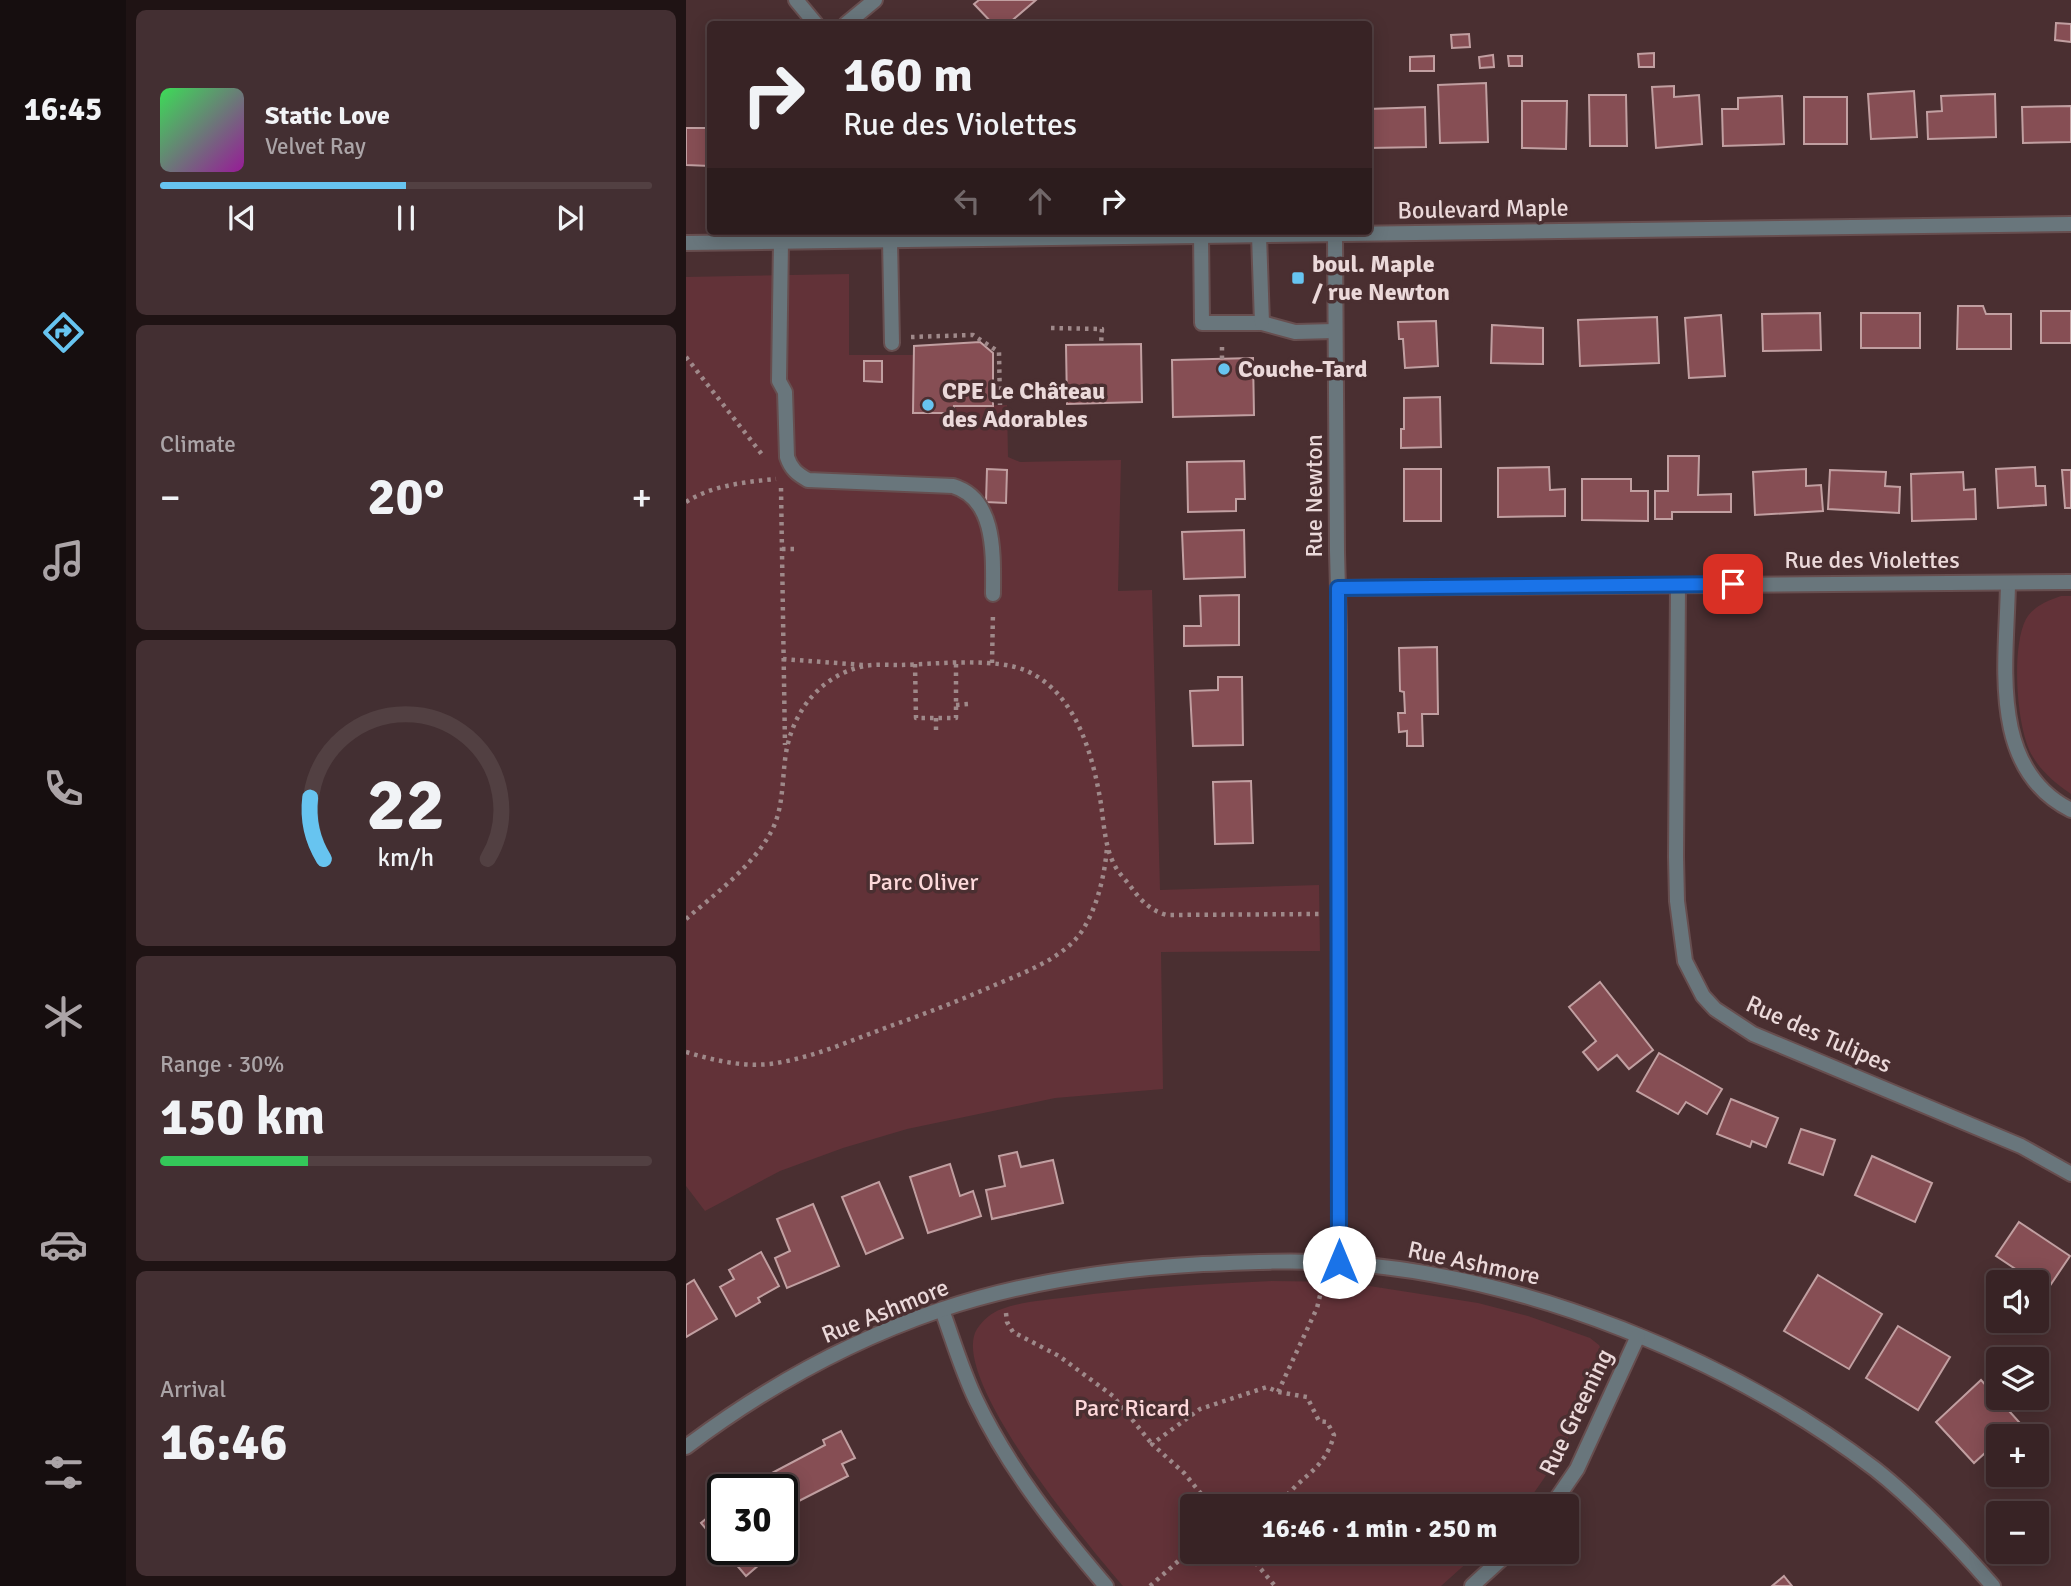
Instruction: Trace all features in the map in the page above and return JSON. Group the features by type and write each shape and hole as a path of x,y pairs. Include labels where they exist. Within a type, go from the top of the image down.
{"street":[{"path":"796,0 814,21"},
{"path":"850,21 875,0"},
{"name":"Boulevard Maple","path":"1372,233 2071,224"},
{"name":"Boulevard Maple","path":"686,243 781,241 802,236 890,240 1033,235"},
{"name":"Boulevard Maple","path":"1181,235 1259,235"},
{"path":"1259,235 1262,323"},
{"name":"Rue Newton","path":"1335,235 1339,1262"},
{"path":"1201,236 1202,323 1262,323 1295,332 1335,331"},
{"path":"890,240 892,343"},
{"path":"781,241 779,381 785,392 787,457 790,466 808,480 953,486 964,489 978,505 989,526 993,547 993,594"},
{"name":"Rue des Violettes","path":"1338,588 2071,582"},
{"path":"2008,583 2006,695 2011,731 2019,755 2038,785 2071,810"},
{"name":"Rue des Tulipes","path":"1678,584 1677,901 1685,961 1703,996 1732,1022 1754,1034 2021,1146 2071,1174"},
{"name":"Rue Ashmore","path":"686,1447 745,1405 813,1366 883,1332 1002,1292 1054,1280 1147,1268 1264,1262 1339,1262 1420,1273 1498,1288 1570,1310 1638,1336 1758,1393 1822,1431 1901,1491 1986,1584"},
{"path":"942,1310 975,1398 992,1432 1042,1507 1106,1586"},
{"name":"Rue Greening","path":"1560,1494 1577,1469 1638,1336"},
{"path":"1472,1586 1496,1564"}],"path":[{"path":"1051,328 1102,329 1101,344"},
{"path":"935,336 973,335 999,352 1000,405"},
{"path":"924,336 924,345"},
{"path":"686,357 765,459"},
{"path":"993,379 1000,377"},
{"path":"774,469 781,479 785,760"},
{"path":"686,502 718,488 741,482 781,479"},
{"path":"782,549 796,549"},
{"path":"992,663 993,594"},
{"path":"783,659 867,665 992,663 1029,672 1048,685 1068,708 1090,751 1107,845 1115,866 1137,896 1154,912 1167,915 1323,914"},
{"path":"915,664 916,718 956,718 956,664"},
{"path":"686,919 742,869 771,833 779,813 788,736 797,715 815,693 847,671 867,665"},
{"path":"956,705 969,704"},
{"path":"905,708 915,707"},
{"path":"936,718 936,733"},
{"path":"686,1052 735,1064 768,1064 801,1058 830,1050 946,1006 1029,970 1066,949 1085,925 1101,885 1107,845"},
{"path":"1278,1392 1317,1308 1323,1282"},
{"path":"1005,1308 1007,1322 1013,1332 1059,1356 1113,1396 1152,1444 1184,1473 1201,1494"},
{"path":"1152,1444 1200,1409 1267,1387 1278,1392 1307,1397 1319,1421 1327,1422 1335,1435 1330,1451 1324,1459 1287,1494"},
{"path":"1150,1586 1180,1560"},
{"path":"1258,1564 1275,1586"}],"green space":[{"name":"Parc Oliver","path":"849,274 849,355 914,355 913,413 954,413 954,406 1007,405 1008,457 1020,462 1121,460 1118,591 1152,590 1160,890 1319,885 1320,951 1161,952 1163,1089 1055,1098 907,1129 780,1171 705,1211 686,1186 686,277"},
{"path":"2061,596 2071,596 2071,794 2050,777 2033,757 2023,728 2017,688 2018,649 2026,619 2037,607"},
{"name":"Parc Ricard","path":"1272,1281 1344,1282 1478,1303 1528,1316 1590,1338 1599,1345 1604,1356 1604,1367 1558,1457 1534,1494 1180,1494 1180,1564 1466,1564 1441,1586 1123,1586 1054,1501 1001,1421 983,1384 973,1352 977,1329 995,1312 1018,1304 1120,1291"}],"building":[{"path":"979,0 1036,0 1012,21 990,21 974,4"},
{"path":"2056,23 2071,24 2071,42 2055,40"},
{"path":"1469,34 1470,47 1452,48 1451,35"},
{"path":"1654,53 1654,67 1639,67 1638,54"},
{"path":"1493,55 1494,67 1480,68 1479,57"},
{"path":"1434,56 1434,71 1410,71 1410,57"},
{"path":"1508,56 1522,56 1522,66 1509,66"},
{"path":"1486,83 1488,142 1440,143 1438,85"},
{"path":"1674,86 1674,97 1699,95 1702,144 1656,148 1652,87"},
{"path":"1914,91 1917,137 1871,139 1868,94"},
{"path":"1995,94 1996,137 1928,139 1927,112 1942,111 1941,96"},
{"path":"1589,95 1626,95 1627,146 1590,146"},
{"path":"1782,96 1784,144 1723,146 1722,109 1738,109 1738,98"},
{"path":"1804,97 1847,97 1847,144 1804,144"},
{"path":"1522,101 1567,101 1566,149 1522,148"},
{"path":"2071,106 2071,142 2023,143 2022,107"},
{"path":"1425,107 1426,147 1372,148 1372,109"},
{"path":"686,128 707,128 707,166 686,165"},
{"path":"1958,306 1983,306 1986,314 2011,314 2011,349 1957,349"},
{"path":"2041,311 2071,311 2071,343 2041,343"},
{"path":"1820,313 1821,350 1763,351 1762,314"},
{"path":"1861,313 1920,313 1920,348 1861,348"},
{"path":"1721,315 1725,376 1689,378 1685,318"},
{"path":"1657,317 1659,363 1580,366 1578,320"},
{"path":"1436,321 1438,366 1405,368 1403,339 1399,339 1398,322"},
{"path":"1492,325 1543,328 1543,364 1491,363"},
{"path":"980,342 993,353 993,406 954,406 954,413 913,413 914,346"},
{"path":"1141,344 1142,402 1067,404 1066,345"},
{"path":"1253,358 1254,415 1173,417 1172,360"},
{"path":"864,361 882,361 882,382 864,381"},
{"path":"1440,397 1441,447 1401,448 1404,398"},
{"path":"1668,456 1699,456 1698,495 1731,494 1731,512 1672,512 1672,519 1655,519 1655,491 1668,491"},
{"path":"1244,461 1245,499 1236,499 1236,511 1188,512 1187,462"},
{"path":"1549,467 1550,490 1565,489 1565,516 1498,517 1498,468"},
{"path":"2035,467 2036,486 2045,486 2046,505 1998,508 1996,469"},
{"path":"987,469 1007,470 1006,503 986,502"},
{"path":"1404,469 1441,469 1441,521 1404,521"},
{"path":"1806,469 1806,486 1821,485 1823,511 1755,515 1753,472"},
{"path":"1830,470 1886,472 1885,486 1900,487 1899,513 1828,509"},
{"path":"2062,470 2071,470 2071,508 2065,508"},
{"path":"1963,472 1964,490 1975,489 1976,519 1912,521 1911,474"},
{"path":"1582,479 1631,479 1631,491 1648,491 1648,521 1582,520"},
{"path":"1244,530 1245,577 1184,579 1182,532"},
{"path":"1239,595 1239,645 1184,646 1184,626 1201,626 1200,596"},
{"path":"1437,647 1438,714 1422,714 1423,746 1407,746 1407,731 1399,732 1398,713 1405,713 1404,692 1400,691 1399,648"},
{"path":"1218,677 1242,677 1243,745 1193,746 1190,691 1218,690"},
{"path":"1251,781 1253,843 1215,844 1213,782"},
{"path":"1600,982 1653,1050 1629,1069 1617,1055 1598,1070 1583,1052 1596,1041 1569,1007"},
{"path":"1659,1053 1722,1089 1707,1114 1686,1102 1678,1114 1637,1091"},
{"path":"1731,1099 1778,1118 1766,1147 1752,1141 1750,1147 1717,1134"},
{"path":"1801,1129 1835,1140 1823,1175 1789,1163"},
{"path":"1017,1152 1021,1167 1053,1160 1063,1203 992,1219 986,1190 1005,1186 999,1156"},
{"path":"1872,1156 1932,1183 1915,1222 1855,1195"},
{"path":"950,1164 960,1196 973,1191 981,1216 928,1233 910,1177"},
{"path":"879,1182 903,1238 866,1254 842,1197"},
{"path":"813,1204 839,1266 787,1288 775,1258 790,1251 777,1219"},
{"path":"2019,1222 2070,1256 2049,1287 2049,1270 2017,1270 1996,1256"},
{"path":"761,1252 779,1286 758,1298 760,1302 736,1316 720,1287 734,1279 729,1270"},
{"path":"1818,1275 1882,1314 1849,1369 1784,1331"},
{"path":"694,1280 717,1319 686,1337 686,1285"},
{"path":"1898,1326 1950,1357 1918,1410 1866,1378"},
{"path":"1981,1380 1986,1386 1986,1410 2008,1410 2019,1422 1986,1424 1986,1452 1974,1463 1936,1422"},
{"path":"841,1431 855,1458 842,1464 848,1476 798,1501 798,1474 772,1473 825,1445 823,1440"},
{"path":"707,1518 707,1530 701,1523"},
{"path":"737,1565 759,1565 746,1576"},
{"path":"1784,1576 1792,1586 1772,1586"}],"place":[{"name":"boul. Maple / rue Newton","path":"1298,278"},
{"name":"Couche-Tard","path":"1224,369"},
{"name":"CPE Le Château des Adorables","path":"928,405"}],"route":[{"path":"1339,1262 1338,588 1733,584"}]}
